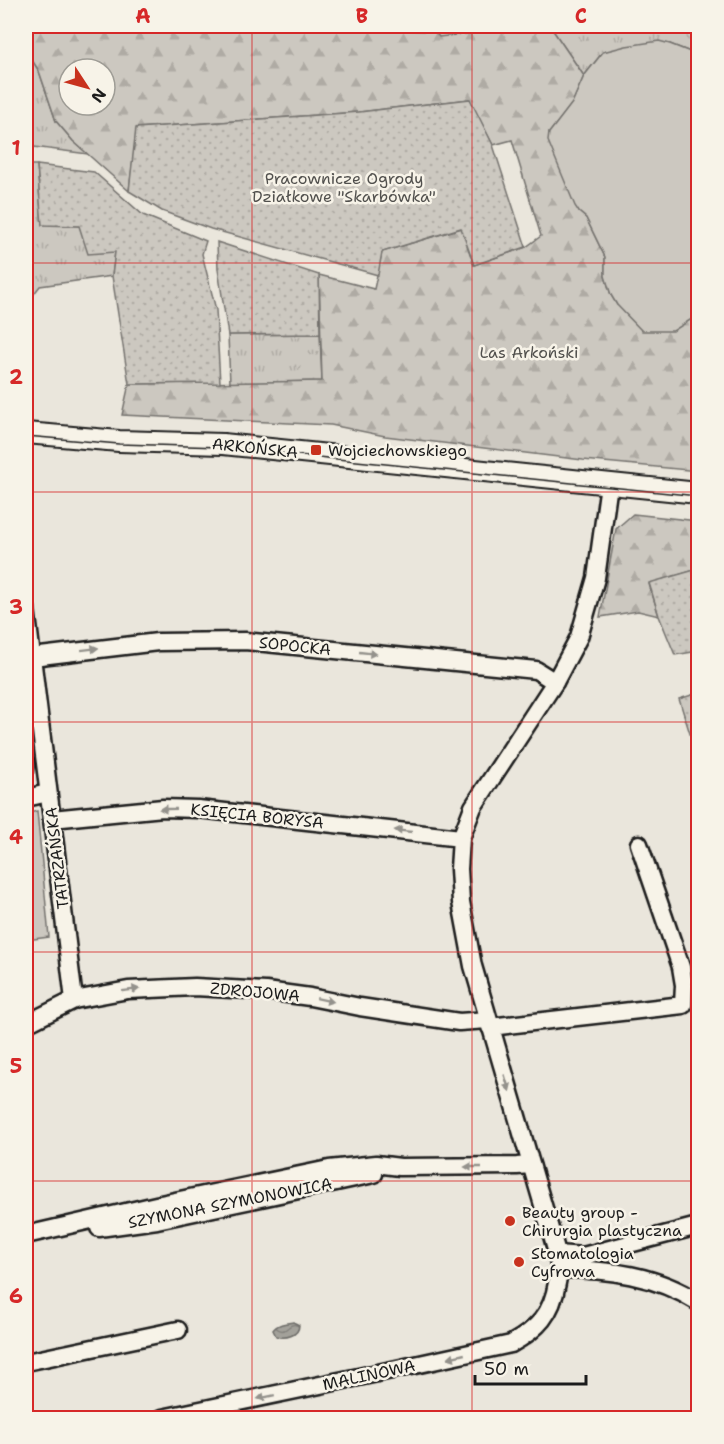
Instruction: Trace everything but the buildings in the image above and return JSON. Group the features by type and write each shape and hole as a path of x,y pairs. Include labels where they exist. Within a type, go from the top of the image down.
{"street":[{"name":"ARKOŃSKA","path":"26,433 120,441 223,444 699,493"},
{"path":"558,1261 473,966 461,902 459,869 461,838 467,820 478,800 555,682 579,637 594,586 609,484"},
{"name":"TATRZAŃSKA","path":"26,608 74,1000"},
{"name":"SOPOCKA","path":"32,657 158,642 245,641 536,670 555,682"},
{"path":"26,798 48,793"},
{"name":"KSIĘCIA BORYSA","path":"52,819 154,809 198,809 461,838"},
{"name":"ZDROJOWA","path":"26,1024 74,1000 128,990 186,987 266,991 459,1023 489,1023 683,1005 684,985 681,967 639,844"},
{"name":"SZYMONA SZYMONOWICA","path":"26,1235 59,1227 67,1230 88,1229 157,1220 400,1167 531,1165"},
{"path":"558,1261 699,1226"},
{"path":"558,1261 650,1280 699,1302"},
{"name":"MALINOWA","path":"162,1419 511,1344 527,1335 549,1309 555,1297 558,1261"},
{"path":"26,1362 178,1330"}],"green space":[{"name":"Las Arkoński","path":"26,26 550,26 584,76 572,104 549,133 579,212 586,218 605,257 605,276 611,295 617,305 694,318 698,315 698,471 583,460 385,436 331,425 122,415 129,384 322,381 319,275 374,289 382,252 462,228 474,265 526,247 541,236 512,140 493,145 469,99 359,112 137,128 129,191 73,141 56,121 39,71 27,52"},
{"path":"430,26 487,26 481,32 439,37"},
{"path":"550,26 698,26 698,55 670,44 603,52 584,76"},
{"path":"659,41 698,55 698,315 673,331 642,331 617,305 611,295 605,276 605,257 586,218 575,206 548,141 549,133 572,103 584,76 603,52"},
{"path":"26,52 39,71 56,121 88,154 26,146"},
{"name":"Pracownicze Ogrody Działkowe \"Skarbówka\"","path":"470,99 493,145 526,247 474,265 461,228 382,252 378,275 211,229 162,211 129,191 136,128 359,112"},
{"path":"26,165 37,165 42,224 79,226 115,252 112,276 40,286 26,304"},
{"path":"37,165 94,172 143,215 206,241 202,254 216,310 220,383 129,384 112,276 115,252 88,254 79,226 42,225"},
{"name":"Pracownicze Ogrody Działkowe \"Skarbówka\"","path":"217,242 319,275 320,334 228,335 218,269"},
{"path":"320,334 322,381 230,383 228,335"},
{"path":"633,514 698,521 698,569 649,584 659,616 638,611 600,617 616,529"},
{"path":"698,569 698,651 675,655 659,616 649,583"},
{"path":"698,693 698,759 679,699"},
{"path":"37,811 49,937 26,940 26,814"}],"water":[{"path":"293,1322 299,1325 297,1332 287,1337 276,1336 273,1330 275,1328"}],"waterway":[{"path":"318,26 451,30"}],"tram line":[{"path":"26,436 119,444 221,447 698,496"}],"place":[{"name":"Wojciechowskiego","path":"316,450"},
{"name":"Beauty group - Chirurgia plastyczna","path":"510,1221"},
{"name":"Stomatologia Cyfrowa","path":"519,1262"}]}
